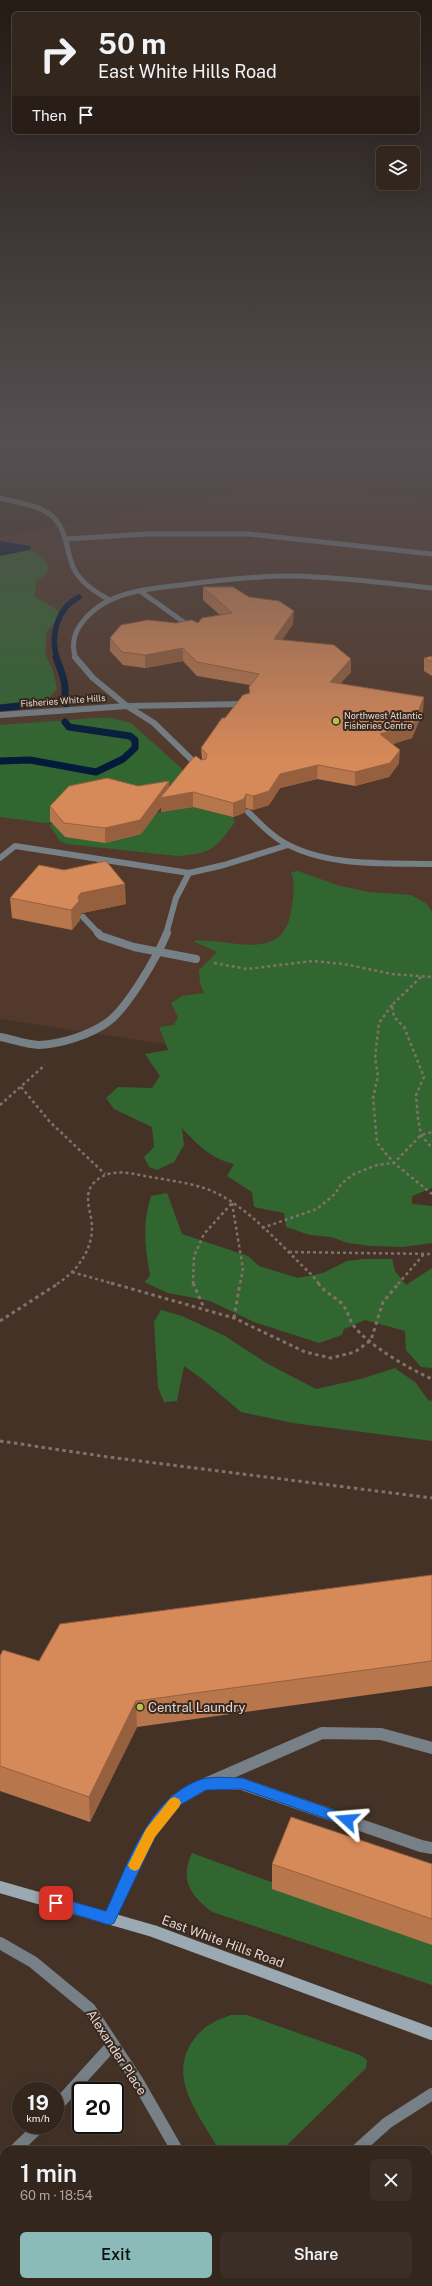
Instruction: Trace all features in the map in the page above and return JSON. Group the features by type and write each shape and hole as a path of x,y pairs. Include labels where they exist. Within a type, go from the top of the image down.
{"street":[{"path":"67,546 68,556 79,577 87,586 108,599"},
{"path":"356,546 432,554"},
{"name":"Fisheries White Hills","path":"203,770 154,723 127,706 83,666 76,657 73,646 75,634 81,622 108,599 140,591 228,579 293,576 340,578 432,588"},
{"path":"140,591 198,632"},
{"path":"127,706 246,704"},
{"name":"Fisheries White Hills","path":"0,715 127,706"},
{"path":"248,812 272,835 288,845 308,852 362,861 432,864"},
{"path":"0,858 15,846 190,873 224,865 288,845"},
{"path":"0,1037 38,1045 78,1037 108,1022 124,1004 159,951 170,925 176,898 190,873"},
{"path":"83,917 101,936 134,947 196,959"},
{"path":"109,1918 150,1833 176,1801 204,1784 322,1733 381,1734 432,1748"},
{"path":"204,1784 242,1784 421,1846 432,1848"},
{"name":"East White Hills Road","path":"0,1887 153,1931 432,2034"},
{"name":"Alexander Place","path":"0,1943 33,1962 90,2009 138,2082 175,2146"},
{"path":"64,2098 113,2044"},
{"path":"362,2146 387,2124 432,2094"},
{"path":"19,2146 32,2134"}],"path":[{"path":"196,959 247,969 313,961 344,964 392,974 432,977"},
{"path":"422,976 392,1005 379,1023 374,1058 378,1076 373,1098 377,1143 394,1162 432,1194"},
{"path":"392,1005 394,1016 404,1027 424,1077 416,1094 422,1135 432,1148"},
{"path":"0,1105 39,1072 67,1039"},
{"path":"21,1087 50,1122 105,1174"},
{"path":"262,1228 292,1216 317,1209 335,1194 342,1183 354,1174 377,1165 394,1162 422,1135 432,1132"},
{"path":"0,1321 68,1278 86,1255 92,1227 88,1203 91,1186 105,1174 125,1172 196,1186 221,1195 262,1228 313,1276 323,1290 343,1305 353,1324 371,1340 410,1369 432,1378"},
{"path":"204,1308 194,1284 194,1256 204,1234 232,1203"},
{"path":"232,1203 243,1269 234,1318"},
{"path":"288,1252 432,1254"},
{"path":"72,1272 204,1308 234,1318 305,1352 332,1358 355,1352 371,1340 383,1302 424,1254"},
{"path":"0,1440 70,1452 325,1482 432,1498"}],"shaded area":[{"path":"0,546 432,546 432,1048 211,1051 0,1019"}],"green space":[{"path":"22,550 35,552 49,567 46,574 36,582 35,597 56,609 61,615 47,631 45,655 53,670 57,689 46,701 0,705 0,556"},
{"path":"111,718 131,723 190,776 175,795 51,821 52,822 46,823 0,817 0,725"},
{"path":"193,807 233,817 235,822 223,838 212,848 190,855 178,856 67,844 60,841 49,825 53,824 65,837 156,813"},
{"path":"298,871 337,885 368,892 411,895 427,904 432,912 432,1188 412,1196 412,1204 432,1206 432,1243 403,1247 371,1246 348,1243 331,1237 310,1235 286,1227 284,1213 254,1207 252,1192 227,1176 234,1164 218,1158 205,1150 182,1128 184,1145 174,1162 157,1170 149,1167 144,1157 154,1147 152,1127 114,1109 106,1098 118,1087 152,1088 160,1076 145,1054 168,1050 159,1027 174,1025 178,1017 171,1003 182,996 204,993 200,983 199,970 217,952 193,941 251,945 265,943 277,938 286,928 291,911 294,886 291,872"},
{"path":"167,1193 182,1234 248,1256 259,1266 298,1278 323,1273 347,1261 364,1259 392,1259 395,1271 406,1285 432,1268 432,1368 421,1367 406,1350 405,1331 365,1320 344,1329 342,1335 319,1343 254,1322 210,1301 168,1293 144,1282 150,1276 145,1236 148,1207 151,1196"},
{"path":"161,1310 182,1316 225,1336 268,1364 316,1389 361,1379 395,1368 416,1383 428,1400 432,1401 432,1441 293,1423 241,1412 201,1378 184,1366 177,1401 164,1402 158,1387 154,1322"},
{"path":"192,1853 274,1883 432,1945 432,1985 212,1912 198,1900 189,1887 187,1871"},
{"path":"231,2015 247,2015 360,2055 367,2060 366,2068 286,2146 217,2146 190,2100 183,2074 184,2060 193,2040 207,2026"}],"water":[{"path":"0,546 31,546 30,550 0,556"}],"building":[{"name":"Northwest Atlantic Fisheries Centre","path":"203,587 233,587 249,597 279,601 294,611 274,639 334,645 351,659 330,682 424,697 413,724 380,734 400,750 390,763 355,772 318,765 280,774 269,791 253,796 246,794 244,799 233,803 193,792 160,798 193,758 196,756 201,760 206,759 207,754 201,748 222,718 225,718 243,695 250,693 249,687 259,674 197,662 183,648 145,655 122,652 110,638 121,625 148,620 176,623 192,620 198,623 202,618 232,613"},
{"path":"432,656 432,662 424,658"},
{"path":"107,778 138,786 169,781 140,820 105,828 64,823 50,806 69,786"},
{"path":"106,861 125,884 81,893 78,897 79,901 71,910 10,898 39,865 64,870"},
{"name":"Central Laundry","path":"432,1575 432,1661 136,1701 89,1797 0,1766 0,1656 3,1650 39,1661 60,1624"},
{"path":"291,1817 432,1864 432,1919 272,1864"}],"waterway":[{"path":"57,658 54,641 57,623 65,608 79,597"},
{"path":"56,657 65,684 64,701"},
{"path":"0,708 64,701"},
{"path":"0,761 30,760 96,772 123,759 135,748 135,740 130,736 69,727 65,722"}],"slow traffic":[{"path":"135,1865 150,1833 174,1803"}],"place":[{"name":"Northwest Atlantic Fisheries Centre","path":"336,721"},
{"name":"Central Laundry","path":"140,1707"}],"route":[{"path":"56,1903 109,1918 150,1833 176,1801 204,1784 242,1784 347,1820"}]}
